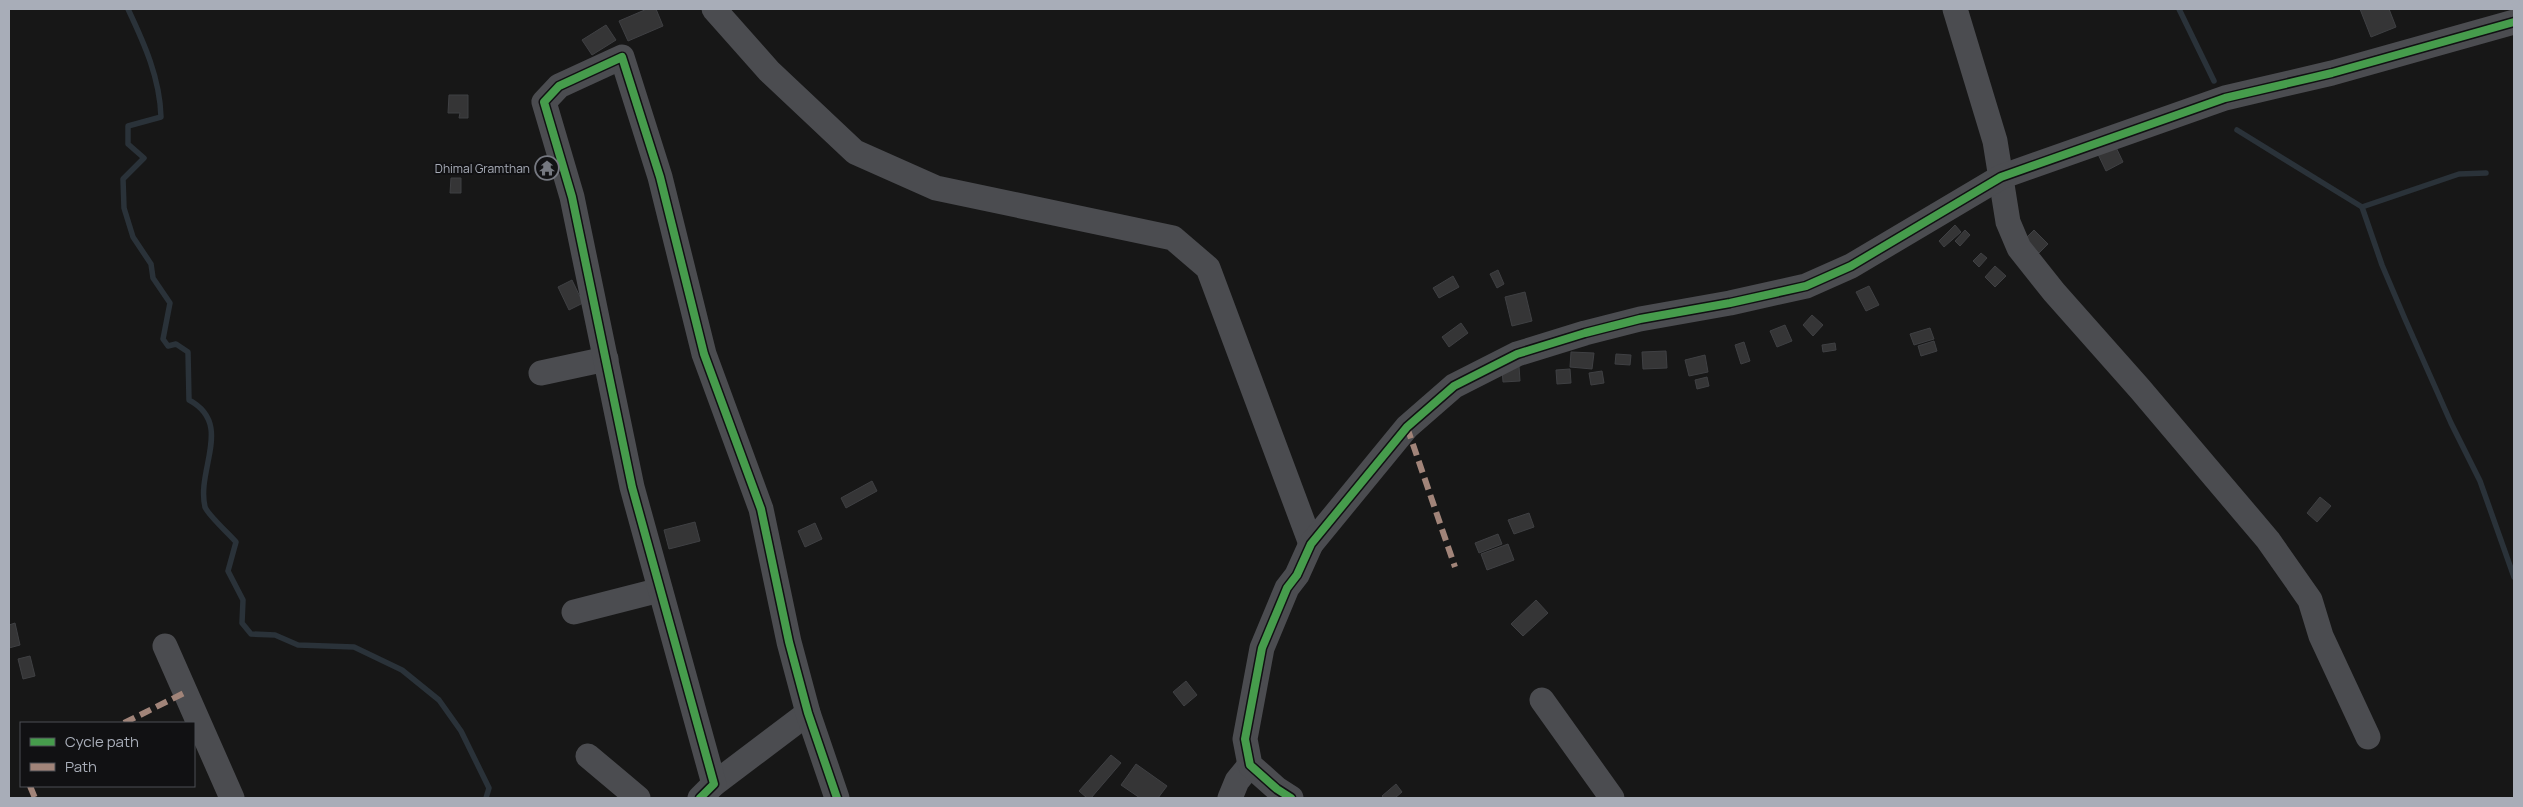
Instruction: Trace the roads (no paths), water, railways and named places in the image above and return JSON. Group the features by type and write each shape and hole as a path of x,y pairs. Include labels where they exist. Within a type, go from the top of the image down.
{"street":[{"path":"714,9 769,71 855,152 936,188 1173,238 1208,268 1232,338 1311,544"},
{"path":"1955,9 1995,141 2008,222 2019,248 2054,292 2140,389 2268,540 2310,600 2321,636 2368,737"},
{"path":"1291,798 1250,765 1245,738 1262,648 1287,588 1296,575 1311,544 1407,427 1454,386 1517,354 1585,333 1640,319 1730,304 1806,286 1851,266 2001,177 2225,98 2332,73 2514,22"},
{"path":"808,713 707,791 660,590 632,487 572,197 544,102 558,86 622,57 660,176 704,354 761,509 789,642 808,713 837,798"},
{"path":"541,372 606,359"},
{"path":"574,612 660,590"},
{"path":"165,646 232,798"},
{"path":"1542,700 1612,798"},
{"path":"588,756 638,798"},
{"path":"1230,798 1237,781 1250,765"}],"waterway":[{"path":"128,9 145,48 158,88 161,117 128,126 128,144 144,158 123,179 124,208 133,237 151,264 153,278 170,303 163,339 168,346 176,344 188,352 189,400 202,410 209,422 211,434 205,478 205,507 236,542 228,571 243,600 242,623 251,634 275,635 298,645 354,647 402,670 439,700 461,731 489,788 486,798"},
{"path":"2179,9 2214,81"},
{"path":"2237,130 2362,207 2459,174 2486,173"},
{"path":"2362,207 2382,265 2405,319 2451,423 2480,481 2514,577"}],"place":[{"name":"Dhimal Gramthan","path":"547,168"}]}
